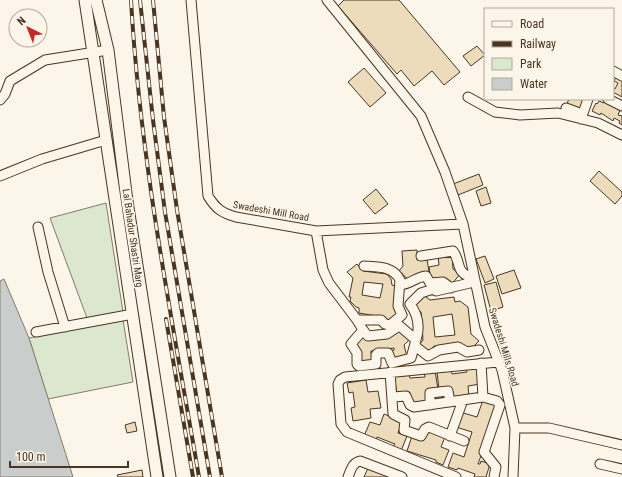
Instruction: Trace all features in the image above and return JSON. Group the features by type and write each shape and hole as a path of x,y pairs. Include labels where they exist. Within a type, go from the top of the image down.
{"main road":[{"name":"Lal Bahadur Shastri Marg","path":"89,1 108,50 130,259 134,314 143,341 157,396 170,477"},
{"name":"Lal Bahadur Shastri Marg","path":"89,1 93,53 106,140 130,259 143,341 146,399 157,477"},
{"path":"146,399 157,396"}],"street":[{"name":"Swadeshi Mill Road","path":"191,0 208,196 215,208 224,214 316,231 463,224"},
{"name":"Swadeshi Mills Road","path":"327,0 421,116 445,172 463,224 485,327 502,370 515,428 513,477"},
{"path":"0,100 5,94 10,81 32,66 45,60 108,50"},
{"path":"468,98 496,112 520,115 558,113 582,116"},
{"path":"582,116 588,100"},
{"path":"610,100 622,106"},
{"path":"566,108 622,135"},
{"path":"0,176 42,159 106,140"},
{"path":"38,227 48,272 65,327"},
{"path":"316,231 323,270 329,283 368,336 387,334 399,321 410,304 421,293 432,286 443,282 451,288 474,280"},
{"path":"421,256 453,251 458,267 465,276 474,280"},
{"path":"364,266 386,268 394,272 400,280 398,306 399,321 415,343 428,356 439,350 458,347 467,352 479,350"},
{"path":"400,285 410,284 417,278 426,276 432,286"},
{"path":"363,330 351,344 357,353 357,364 359,366 376,364 376,354 382,352 388,353 392,363 409,360 419,330 417,316 410,304"},
{"path":"36,332 134,314"},
{"path":"357,320 381,320 388,325 399,321"},
{"path":"456,477 347,432 340,424 338,384 345,376 498,362"},
{"path":"481,363 483,397"},
{"path":"390,372 393,414 405,420 403,428 405,431 421,436 428,427 464,442"},
{"path":"392,397 406,396 410,405 414,407 483,397 497,401 500,405 484,452 496,467 494,477"},
{"path":"450,436 463,400"},
{"path":"515,428 549,428 569,431 622,446"},
{"path":"348,477 353,466 356,462 360,461 402,477"},
{"path":"600,464 622,469"}],"green space":[{"path":"106,203 123,312 87,318 50,218"},
{"path":"123,320 133,382 48,399 29,338"}],"water":[{"path":"4,279 29,338 73,477 0,477 0,281"}],"building":[{"path":"344,0 399,0 460,72 444,85 432,71 414,86 401,70 397,74 338,6"},
{"path":"477,46 484,54 484,56 471,66 463,56"},
{"path":"364,68 386,93 370,107 348,82"},
{"path":"616,77 622,80 622,97 614,93 614,88 618,83 614,81"},
{"path":"569,100 582,100 585,102 581,112 566,106"},
{"path":"605,100 620,110 618,115 622,116 622,125 619,123 620,121 614,118 613,121 601,113 600,115 592,111 596,103 597,104 599,101 604,103"},
{"path":"599,171 622,192 622,196 615,204 590,181"},
{"path":"479,174 483,185 458,195 453,184"},
{"path":"486,187 491,203 481,206 476,191"},
{"path":"376,189 388,204 375,214 363,200"},
{"path":"417,250 417,260 427,259 429,272 417,274 410,281 399,271 403,266 402,251"},
{"path":"452,254 453,269 460,274 452,284 431,281 429,267 439,265 438,255"},
{"path":"485,256 494,279 485,283 476,259"},
{"path":"357,264 363,271 387,274 391,279 392,285 395,286 397,290 394,309 398,315 388,324 382,317 359,313 359,308 350,301 351,297 349,297 353,278 347,272","holes":["364,282 383,284 380,298 362,295"]},
{"path":"514,270 521,288 502,294 496,276"},
{"path":"496,282 503,307 491,311 484,285"},
{"path":"422,294 430,300 454,297 455,302 460,301 468,307 471,334 479,341 469,351 462,345 434,346 427,354 418,346 423,340 421,312 413,305","holes":["452,314 455,335 435,337 433,317"]},
{"path":"399,330 410,339 404,345 407,357 393,359 392,351 394,348 371,351 371,354 374,354 374,361 360,361 354,344 363,334"},
{"path":"478,366 480,384 468,386 469,396 452,399 451,388 439,389 437,372 451,370 452,374 467,372 466,368"},
{"path":"435,371 438,389 426,391 427,401 410,403 409,392 397,394 394,377 409,375 410,378 425,377 424,373"},
{"path":"366,380 368,392 378,391 381,408 370,409 371,418 353,421 351,408 355,407 353,392 349,393 347,383"},
{"path":"483,400 499,406 478,464 480,464 481,461 490,464 486,477 474,477 475,474 458,468 457,470 448,467 453,453 464,457 472,432 456,427 460,412 477,417"},
{"path":"384,414 402,421 398,433 407,436 401,451 393,447 395,444 377,437 376,441 364,436 370,422 380,425"},
{"path":"135,422 137,431 127,433 125,425"},
{"path":"427,431 445,437 441,447 449,450 443,465 436,462 436,460 407,451 412,436 424,440"},
{"path":"368,468 391,477 364,477"},
{"path":"142,470 143,477 118,477 117,475"}],"railway":[{"path":"131,0 135,60 149,180 199,477"},
{"path":"140,0 165,212 210,477"},
{"path":"153,0 164,117 177,210 222,477"},
{"path":"166,319 193,477"}]}
